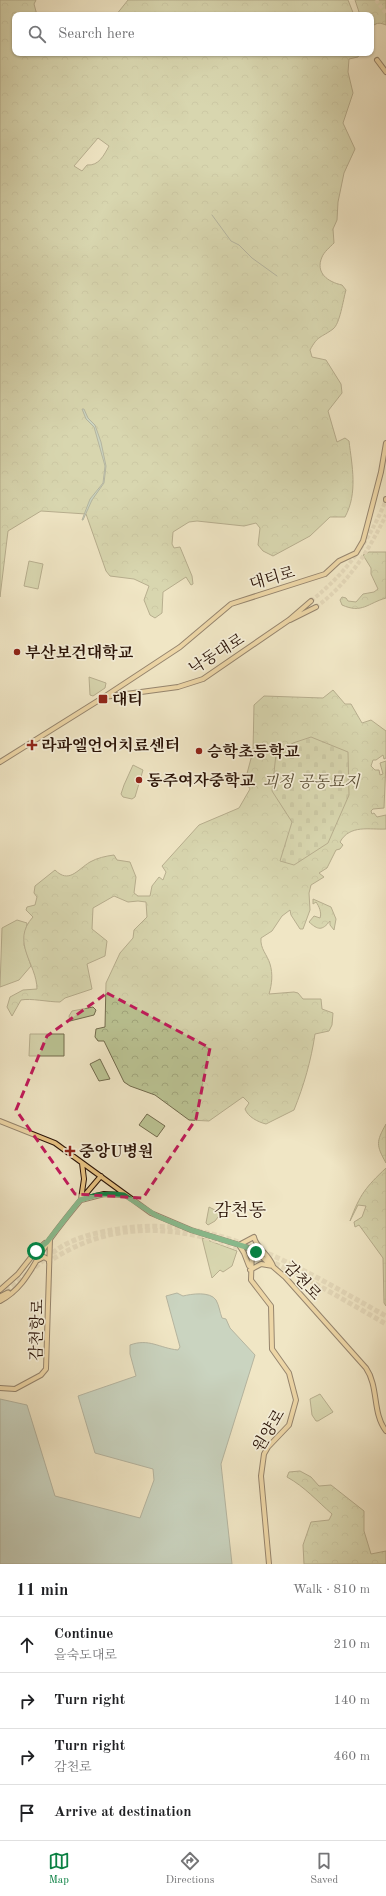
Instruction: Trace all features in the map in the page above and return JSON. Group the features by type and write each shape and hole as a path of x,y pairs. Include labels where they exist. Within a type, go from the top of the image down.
{"highway":[{"path":"0,1294 7,1292 0,1297"}],"main road":[{"path":"377,60 386,72"},
{"name":"대티로","path":"104,697 180,647 231,604 325,574 339,561 356,553 363,541 368,526 381,472 386,442"},
{"name":"낙동대로","path":"0,762 104,697 178,687 192,683 217,670 289,620 312,601"},
{"name":"낙동대로","path":"289,620 316,607"},
{"name":"감천로","path":"0,1121 55,1142 124,1195 157,1216 191,1230 239,1244 252,1250 274,1266 366,1368 374,1385 380,1420 386,1432"},
{"path":"80,1200 84,1179 82,1162"},
{"path":"18,1274 15,1280 17,1284 21,1284 32,1270 49,1240 101,1176"},
{"path":"80,1200 104,1194 124,1195"},
{"path":"254,1237 256,1243 270,1258 274,1266 261,1264 250,1270 239,1244 254,1237"},
{"path":"0,1290 18,1274 36,1251 49,1240"},
{"name":"감천항로","path":"0,1388 15,1389 41,1375 46,1369 50,1265 49,1240"},
{"name":"원양로","path":"252,1250 250,1270 252,1283 271,1306 272,1349 289,1373 296,1400 289,1425 268,1446 264,1454 261,1476 269,1564"},
{"path":"37,1260 44,1257 49,1260 50,1265"},
{"path":"25,1265 28,1262 32,1263 32,1270"},
{"path":"0,1301 13,1292 26,1279"}],"highlighted area":[{"path":"107,993 210,1048 196,1119 143,1198 75,1194 16,1110 47,1036"}],"green space":[{"path":"0,0 36,0 34,4 36,12 12,12 12,56 358,56 349,59 348,72 353,93 343,123 355,149 344,173 338,202 337,220 333,229 334,243 324,253 320,263 320,268 324,276 332,282 342,285 346,290 338,322 333,329 318,339 310,350 312,357 326,360 341,384 342,393 328,411 337,442 345,438 349,441 353,489 352,499 345,517 330,517 310,536 273,556 263,551 258,545 260,528 256,523 244,526 197,521 189,522 173,532 172,544 174,548 180,547 192,576 193,584 191,585 186,577 163,592 162,613 155,618 150,615 144,600 149,586 134,579 110,576 106,571 86,514 41,511 8,531 0,597","holes":["98,138 109,146 98,162 87,165 82,171 74,166"]},
{"path":"128,0 348,0 353,12 118,12"},
{"path":"355,0 386,0 386,25 379,23 374,25 374,12 359,12"},
{"path":"369,552 386,552 386,598 360,608 342,605 340,600 342,597 346,598 348,601 356,602 363,594 374,592 378,589 371,574 371,568 363,555"},
{"path":"29,561 43,564 38,589 24,586"},
{"path":"89,677 106,683 105,688 93,696 90,695"},
{"path":"333,690 345,704 351,704 362,723 371,720 386,731 386,758 384,759 383,755 376,760 373,760 371,766 375,770 379,770 380,775 383,774 380,763 386,761 384,808 373,809 371,811 372,814 374,813 377,817 386,815 386,829 355,830 344,836 340,842 343,845 340,849 336,850 327,868 319,873 324,877 311,885 309,893 310,910 303,929 300,929 291,915 290,910 282,916 272,931 261,938 261,942 269,960 272,972 269,994 294,992 298,993 303,999 321,999 322,1009 333,1013 332,1025 329,1031 315,1034 307,1073 294,1110 266,1124 251,1117 246,1112 245,1109 249,1103 243,1097 209,1121 189,1120 155,1095 130,1086 124,1082 104,1041 98,1041 95,1037 96,1029 105,1027 106,983 120,953 133,938 134,930 147,917 146,902 128,902 114,896 93,908 92,929 107,941 105,956 87,964 92,989 65,998 60,1002 30,999 21,1000 12,1016 7,1007 10,997 23,990 37,989 36,980 24,944 24,935 27,926 33,917 26,910 27,907 35,905 37,897 34,893 35,886 55,870 60,874 69,876 93,861 102,857 114,855 117,860 130,862 136,877 134,893 138,896 150,896 152,886 159,877 163,880 166,872 162,866 199,825 239,808 250,789 245,781 253,751 254,705 264,696 323,698"},
{"name":"괴정 공동묘지","path":"311,737 348,752 349,795 328,843 294,865 280,861 292,822 272,791 276,754 293,743"},
{"path":"133,765 143,770 135,797 132,799 123,797 121,794"},
{"path":"313,899 331,907 336,919 334,930 330,925 330,921 322,928 317,928 309,922 314,916 320,918 321,916 316,902 313,904"},
{"path":"17,920 27,923 24,945 31,966 19,980 0,987 2,928"},
{"path":"93,1007 96,1010 94,1015 70,1021 69,1016 72,1011"},
{"path":"30,1034 64,1034 64,1056 29,1056"},
{"path":"100,1059 110,1079 99,1081 90,1064"},
{"path":"147,1114 165,1126 157,1137 139,1125"},
{"path":"386,1124 386,1163 380,1152 378,1144 380,1135"},
{"path":"386,1168 386,1306 384,1303 383,1258 359,1225 355,1227 354,1222 362,1217 366,1206 358,1205 350,1221 364,1192 373,1180"},
{"path":"209,1207 221,1213 215,1221 208,1225 206,1223"},
{"path":"202,1238 237,1251 232,1266 223,1272 220,1270 212,1278"},
{"path":"320,1394 333,1412 316,1421 312,1415 310,1399"},
{"path":"300,1471 311,1477 319,1486 331,1485 364,1511 364,1531 371,1554 386,1551 386,1564 304,1564 303,1545 311,1522 329,1520 332,1514 305,1490 287,1477 289,1472"}],"water":[{"path":"82,409 84,409 88,418 95,425 101,442 106,466 104,483 92,500 83,520 90,499 103,483 105,466 94,427 86,419"},
{"path":"177,1293 183,1296 205,1294 213,1297 217,1302 222,1318 226,1319 230,1328 255,1355 221,1464 232,1564 0,1564 0,1399 27,1405 55,1496 140,1518 154,1480 153,1469 95,1453 78,1396 136,1376 130,1354 130,1345 137,1343 149,1343 178,1350 180,1347 166,1296"}],"waterway":[{"path":"212,215 231,241 239,245 252,258 277,276"}],"tunnel":[{"path":"376,0 386,13"},
{"path":"311,601 336,579 356,555 372,530 386,500"},
{"path":"316,607 338,588 357,566 386,515"},
{"path":"6,1291 54,1252 72,1241 106,1231 150,1226 186,1229 221,1236 255,1248 322,1280 386,1316"},
{"path":"47,1263 90,1241 134,1231 177,1232 221,1242 264,1258 347,1301 386,1324"}],"place":[{"name":"부산보건대학교","path":"17,652"},
{"name":"대티","path":"103,699"},
{"name":"라파엘언어치료센터","path":"32,745"},
{"name":"승학초등학교","path":"199,751"},
{"name":"동주여자중학교","path":"139,780"},
{"name":"중앙U병원","path":"70,1151"}],"district":[{"name":"감천동","path":"240,1210"}],"route":[{"path":"36,1251 47,1242 80,1200 97,1195 113,1194 124,1195 145,1210 191,1230 246,1247 256,1252"}]}
